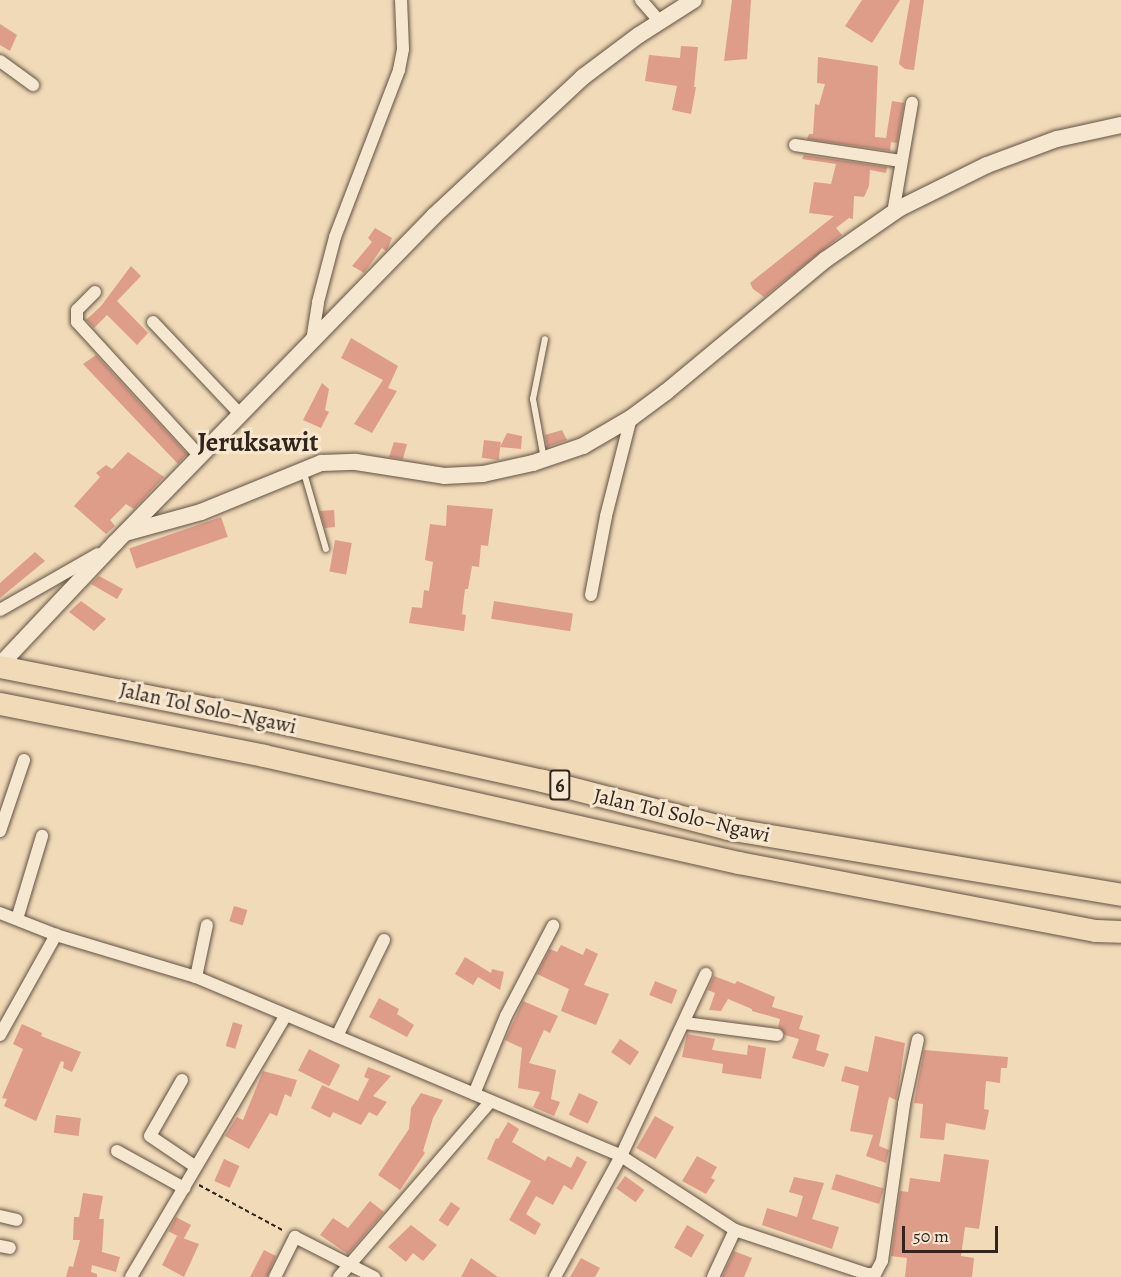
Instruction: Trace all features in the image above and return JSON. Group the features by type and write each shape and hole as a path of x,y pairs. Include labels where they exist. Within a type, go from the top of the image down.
{"highway":[{"name":"Jalan Tol Solo–Ngawi","path":"0,666 147,694 475,766 728,829 1121,895"},
{"name":"Jalan Tol Solo–Ngawi","path":"0,704 264,756 739,864 1096,931 1121,932"}],"street":[{"path":"311,346 318,302 335,237 399,70 403,49 401,0"},
{"path":"641,0 660,22"},
{"path":"0,666 125,533 311,346 351,300 419,231 583,77 694,0"},
{"path":"0,61 33,86"},
{"path":"893,213 912,103"},
{"path":"125,533 201,512 321,463 339,461 435,475 473,475 544,459 583,446 631,418 666,392 825,260 893,213 987,165 1057,139 1121,125"},
{"path":"795,145 901,161"},
{"path":"95,292 77,310 77,322 200,456"},
{"path":"153,322 241,415"},
{"path":"591,595 606,516 631,418"},
{"path":"0,610 110,549"},
{"path":"0,831 24,760"},
{"path":"17,919 42,836"},
{"path":"0,913 56,935 196,977 621,1156 735,1230 850,1269 875,1274 880,1269 904,1104 918,1039"},
{"path":"196,977 207,925"},
{"path":"474,1094 506,1016 553,926"},
{"path":"0,1035 56,935"},
{"path":"338,1036 384,940"},
{"path":"555,1277 621,1156 706,974"},
{"path":"131,1277 286,1015"},
{"path":"685,1023 777,1035"},
{"path":"182,1080 150,1136 196,1167"},
{"path":"339,1277 490,1101"},
{"path":"117,1151 186,1184"},
{"path":"0,1216 17,1220"},
{"path":"712,1277 735,1230"},
{"path":"275,1277 295,1237 374,1277"}],"lane":[{"path":"544,459 533,399 545,339"},
{"path":"303,469 326,549"}],"path":[{"path":"186,1184 295,1237"}],"building":[{"path":"732,0 751,0 747,59 724,61"},
{"path":"862,0 900,0 872,43 845,26"},
{"path":"910,0 924,0 914,70 905,69 899,64"},
{"path":"0,24 17,35 10,51 0,45"},
{"path":"681,46 698,47 694,87 696,87 691,114 672,110 677,86 645,81 649,55 680,58"},
{"path":"818,57 878,66 875,137 886,138 892,101 904,103 897,143 891,142 890,151 807,139 809,134 813,134 815,104 819,105 825,84 817,83"},
{"path":"804,155 887,167 886,173 870,170 869,186 864,197 854,196 853,219 849,218 836,228 842,235 764,297 753,289 750,283 834,216 809,213 814,182 831,184 836,164 802,159"},
{"path":"375,228 392,238 386,251 382,248 364,273 352,266 372,242 368,238"},
{"path":"131,266 141,276 117,301 148,333 137,345 107,315 94,328 86,320 101,306"},
{"path":"351,338 398,366 388,388 397,391 372,433 354,424 383,380 341,358"},
{"path":"96,355 187,454 178,464 83,364"},
{"path":"322,383 329,389 325,410 329,412 321,428 303,420"},
{"path":"562,430 567,440 547,447 545,435"},
{"path":"507,433 522,436 521,449 500,447"},
{"path":"484,440 501,442 499,460 482,458"},
{"path":"394,442 407,444 403,459 389,457"},
{"path":"128,452 164,477 134,509 126,504 110,520 115,526 106,534 74,506 100,477 96,473 106,465 112,469"},
{"path":"447,505 493,509 488,546 481,545 479,567 472,566 468,589 465,589 462,614 466,615 464,631 409,623 412,607 422,608 424,590 429,591 433,562 425,560 430,524 446,526"},
{"path":"334,510 335,527 325,528 320,511"},
{"path":"221,517 228,537 136,568 129,549"},
{"path":"335,540 352,543 346,574 329,572"},
{"path":"35,552 45,561 0,598 0,583"},
{"path":"99,576 123,589 117,599 91,584"},
{"path":"81,601 106,619 94,631 69,612"},
{"path":"494,601 573,614 570,631 491,619"},
{"path":"234,906 247,910 243,925 229,921"},
{"path":"561,945 583,955 586,948 598,954 584,985 609,994 596,1025 561,1011 569,989 537,974 550,949 557,952"},
{"path":"465,957 491,973 492,969 504,972 500,990 478,977 473,985 455,974"},
{"path":"714,976 735,984 737,981 775,997 772,1007 803,1016 799,1029 820,1035 816,1050 829,1054 824,1067 792,1058 799,1039 785,1035 778,1027 780,1019 752,1011 728,999 721,1011 709,1010 715,993 708,990"},
{"path":"655,981 677,990 672,1004 649,995"},
{"path":"379,998 399,1009 397,1014 414,1025 407,1037 369,1017"},
{"path":"523,1001 558,1016 550,1033 544,1030 529,1063 556,1070 551,1099 560,1102 554,1116 533,1107 540,1092 518,1088 522,1048 505,1040"},
{"path":"233,1022 243,1025 235,1049 226,1046"},
{"path":"22,1024 42,1033 41,1036 81,1052 72,1072 63,1068 64,1062 61,1061 36,1121 4,1106 7,1099 2,1098 23,1049 13,1044"},
{"path":"687,1034 715,1039 712,1050 747,1055 748,1045 766,1048 761,1079 722,1073 723,1064 682,1057"},
{"path":"875,1036 905,1043 896,1100 889,1097 879,1146 889,1150 886,1163 866,1156 873,1135 850,1131 859,1086 841,1081 845,1066 868,1072"},
{"path":"620,1039 639,1052 630,1065 611,1052"},
{"path":"309,1049 340,1065 329,1086 298,1070"},
{"path":"924,1050 1008,1057 1007,1068 1001,1068 1000,1083 986,1081 984,1109 989,1110 985,1130 946,1123 944,1140 920,1138 923,1104 914,1103"},
{"path":"368,1067 391,1076 373,1096 387,1102 377,1116 369,1112 361,1125 333,1112 330,1118 311,1108 322,1085 358,1101 369,1079 364,1077"},
{"path":"263,1071 297,1080 291,1097 285,1094 277,1116 270,1113 249,1149 225,1136 237,1117 243,1120"},
{"path":"421,1093 443,1100 433,1118 423,1151 425,1153 400,1190 378,1175 409,1129 411,1108"},
{"path":"579,1093 598,1102 588,1124 569,1115"},
{"path":"56,1115 81,1118 79,1136 54,1133"},
{"path":"655,1116 674,1127 656,1159 636,1148"},
{"path":"508,1122 519,1129 512,1142 545,1161 548,1156 571,1168 577,1156 587,1162 572,1190 564,1185 553,1205 536,1196 526,1214 541,1224 535,1235 509,1220 531,1181 487,1159 496,1138 498,1139"},
{"path":"944,1154 989,1160 979,1229 965,1227 961,1256 974,1258 972,1277 905,1277 907,1258 891,1256 900,1191 908,1192 910,1178 940,1182"},
{"path":"697,1156 717,1167 711,1178 715,1180 706,1194 682,1181"},
{"path":"224,1159 240,1166 230,1188 214,1181"},
{"path":"836,1174 884,1189 879,1204 831,1189"},
{"path":"625,1176 644,1190 636,1202 616,1188"},
{"path":"794,1177 824,1183 812,1219 839,1227 832,1249 762,1225 767,1208 797,1217 803,1196 789,1192"},
{"path":"83,1193 103,1196 99,1219 104,1219 102,1252 120,1257 116,1272 92,1265 91,1272 97,1274 97,1277 66,1277 69,1266 73,1267 80,1240 73,1240 74,1217 79,1217"},
{"path":"370,1201 384,1212 348,1254 320,1235 333,1218 348,1228"},
{"path":"451,1202 460,1208 448,1226 439,1220"},
{"path":"176,1217 191,1225 183,1239 168,1231"},
{"path":"411,1225 437,1245 423,1261 413,1253 406,1262 388,1247"},
{"path":"687,1225 704,1235 691,1258 674,1248"},
{"path":"177,1236 199,1244 184,1277 162,1265"},
{"path":"264,1250 276,1256 267,1277 250,1277"},
{"path":"734,1251 752,1258 744,1277 722,1277"},
{"path":"471,1258 498,1277 461,1277"},
{"path":"581,1258 600,1268 595,1277 570,1277"}],"district":[{"name":"Jeruksawit","path":"258,443"}]}
